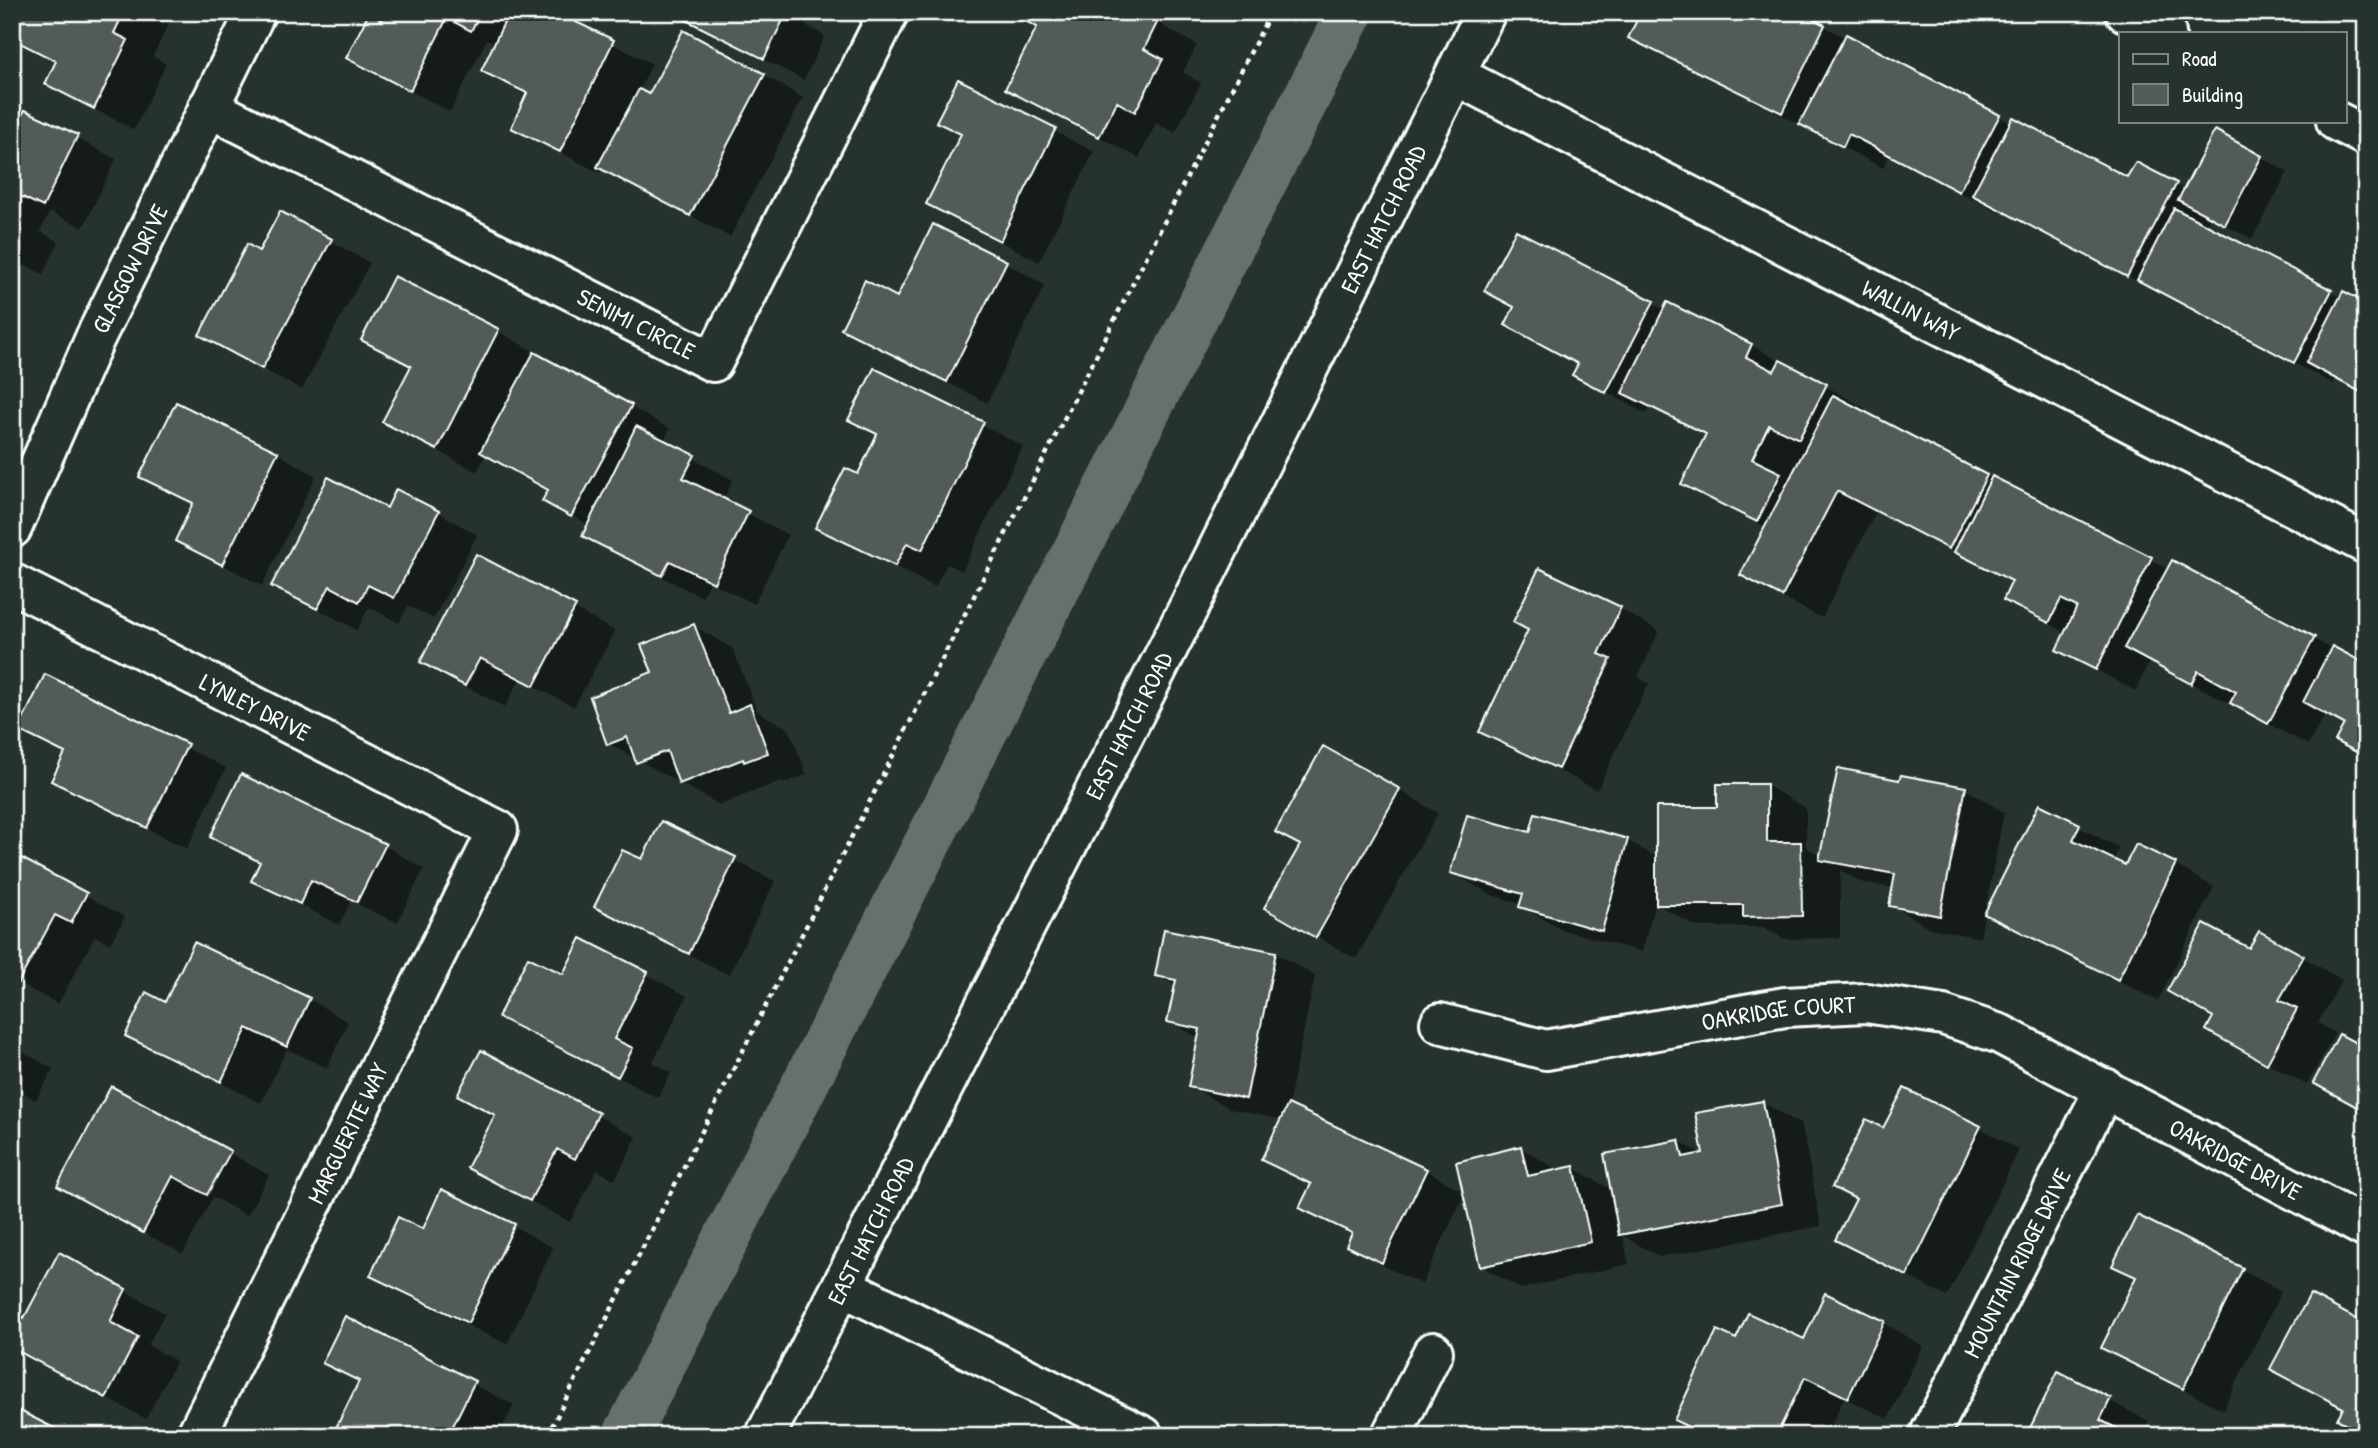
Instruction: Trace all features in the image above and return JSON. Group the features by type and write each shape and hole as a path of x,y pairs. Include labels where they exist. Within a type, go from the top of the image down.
{"street":[{"name":"GLASGOW DRIVE","path":"12,528 95,338 256,12"},
{"name":"SENIMI CIRCLE","path":"208,107 713,362 889,12"},
{"name":"EAST HATCH ROAD","path":"765,1436 1190,605 1486,12"},
{"path":"2125,12 2164,32"},
{"name":"WALLIN WAY","path":"1455,75 2366,544"},
{"path":"2338,122 2366,136"},
{"name":"LYNLEY DRIVE","path":"12,583 498,830"},
{"name":"MARGUERITE WAY","path":"196,1436 498,830"},
{"name":"OAKRIDGE COURT","path":"1440,1023 1546,1050 1785,1007 1866,1003 1943,1015 2000,1034 2105,1088"},
{"name":"OAKRIDGE DRIVE","path":"2105,1088 2366,1228"},
{"name":"MOUNTAIN RIDGE DRIVE","path":"1929,1436 2105,1088"},
{"path":"842,1286 1143,1436"},
{"path":"1391,1436 1433,1353"}],"path":[{"path":"547,1436 1271,12"}],"building":[{"path":"12,12 124,12 114,33 128,40 94,109 45,84 56,61 12,39"},
{"path":"386,12 481,12 471,31 447,18 410,91 346,58 369,13 382,20"},
{"path":"509,12 555,12 614,40 560,152 511,128 527,93 481,71"},
{"path":"670,12 787,12 764,59"},
{"path":"1008,12 1142,12 1158,21 1144,49 1163,59 1135,112 1117,102 1099,137 1005,89 1037,27"},
{"path":"1641,12 1800,12 1825,25 1782,113 1628,38"},
{"path":"683,30 765,74 690,216 597,167 639,89 649,94"},
{"path":"1846,34 2000,115 1959,192 1849,134 1843,147 1799,124"},
{"path":"958,79 1056,128 1000,241 926,204 961,134 936,122"},
{"path":"25,110 78,135 43,207 12,192 12,130"},
{"path":"2013,117 2127,177 2136,162 2177,183 2127,277 1972,195"},
{"path":"2215,130 2262,156 2225,225 2178,200"},
{"path":"2174,208 2332,290 2294,363 2137,280"},
{"path":"280,211 332,239 262,369 199,335 247,244 259,251"},
{"path":"933,224 1007,261 947,382 841,329 865,280 897,297"},
{"path":"1516,230 1654,301 1606,393 1572,375 1578,364 1505,325 1514,307 1484,291"},
{"path":"394,276 499,329 437,450 382,422 411,366 361,340"},
{"path":"2343,291 2366,303 2366,395 2306,363"},
{"path":"1667,302 1752,344 1746,357 1774,371 1780,360 1827,384 1799,439 1769,425 1752,459 1781,473 1757,522 1681,484 1706,434 1622,393"},
{"path":"534,352 632,405 571,517 542,501 548,490 480,452"},
{"path":"874,368 984,422 922,550 907,543 895,566 815,528 845,468 858,474 877,434 848,420"},
{"path":"1833,395 1987,475 1949,549 1837,491 1782,597 1740,575"},
{"path":"176,402 278,452 222,565 175,541 193,503 139,477"},
{"path":"636,426 695,455 683,478 749,511 714,583 670,561 662,576 582,536"},
{"path":"1992,476 2152,557 2096,670 2056,650 2077,607 2061,599 2049,623 2003,600 2012,581 1954,552"},
{"path":"328,477 387,508 396,489 439,511 394,598 368,585 359,602 330,586 317,609 271,586"},
{"path":"476,554 576,606 534,686 480,658 465,686 420,662"},
{"path":"2172,560 2315,637 2268,724 2230,703 2236,692 2198,671 2191,684 2124,648"},
{"path":"1539,568 1621,607 1599,654 1611,659 1558,769 1479,732 1528,630 1513,622"},
{"path":"694,624 729,713 750,704 768,753 744,762 743,759 679,784 667,751 636,763 627,737 607,745 590,697 652,672 641,645"},
{"path":"2332,646 2366,664 2366,757 2335,741 2344,724 2303,702"},
{"path":"45,674 188,744 147,828 51,781 65,753 18,730"},
{"path":"1323,746 1400,789 1316,938 1264,908 1300,845 1275,832"},
{"path":"1838,768 1899,780 1901,775 1966,787 1940,916 1889,906 1895,874 1819,860"},
{"path":"241,774 386,844 357,902 311,880 300,904 251,881 260,862 210,837"},
{"path":"1717,784 1767,784 1767,842 1801,842 1802,916 1743,917 1743,905 1656,905 1656,807 1717,807"},
{"path":"2039,804 2080,824 2073,840 2125,865 2136,844 2176,863 2118,980 1984,914"},
{"path":"1535,813 1628,839 1602,931 1519,907 1523,894 1450,873 1467,815 1530,832"},
{"path":"661,821 736,857 689,954 594,907 622,850 642,859"},
{"path":"12,853 87,893 71,923 55,915 18,983 12,980"},
{"path":"2204,924 2249,948 2259,931 2304,956 2279,1000 2297,1009 2267,1064 2206,1030 2213,1017 2167,991"},
{"path":"1164,929 1276,952 1246,1099 1188,1087 1200,1029 1167,1022 1176,980 1155,976"},
{"path":"581,938 648,972 614,1039 633,1048 618,1077 498,1017 528,957 563,974"},
{"path":"194,942 310,998 287,1047 247,1028 221,1082 125,1036 146,992 165,1002"},
{"path":"2339,1034 2366,1048 2366,1112 2313,1083"},
{"path":"481,1050 599,1113 575,1159 557,1149 530,1201 467,1168 495,1115 457,1095"},
{"path":"111,1086 231,1151 207,1195 173,1176 143,1233 57,1186"},
{"path":"1904,1088 1981,1126 1907,1276 1835,1240 1856,1199 1832,1187 1866,1119 1883,1128"},
{"path":"1763,1101 1782,1204 1619,1235 1604,1154 1679,1140 1683,1157 1703,1153 1695,1113"},
{"path":"1288,1104 1427,1169 1382,1263 1346,1246 1352,1233 1299,1208 1311,1184 1261,1160"},
{"path":"1521,1146 1528,1176 1574,1166 1591,1242 1480,1267 1456,1162"},
{"path":"441,1189 515,1224 468,1323 370,1276 398,1217 423,1229"},
{"path":"2137,1215 2243,1268 2183,1389 2101,1348 2136,1277 2112,1266"},
{"path":"59,1252 126,1289 110,1322 138,1337 106,1398 12,1348 12,1312 24,1318"},
{"path":"1825,1293 1885,1321 1848,1398 1805,1377 1776,1436 1707,1436 1674,1420 1717,1330 1736,1339 1748,1313 1804,1339"},
{"path":"2310,1294 2366,1324 2366,1435 2337,1419 2343,1408 2270,1369"},
{"path":"345,1316 475,1381 448,1436 332,1436 359,1381 322,1363"},
{"path":"2058,1371 2111,1398 2100,1420 2132,1436 2026,1436"},
{"path":"12,1407 70,1436 12,1436"}],"waterway":[{"path":"626,1436 1350,12"}]}
